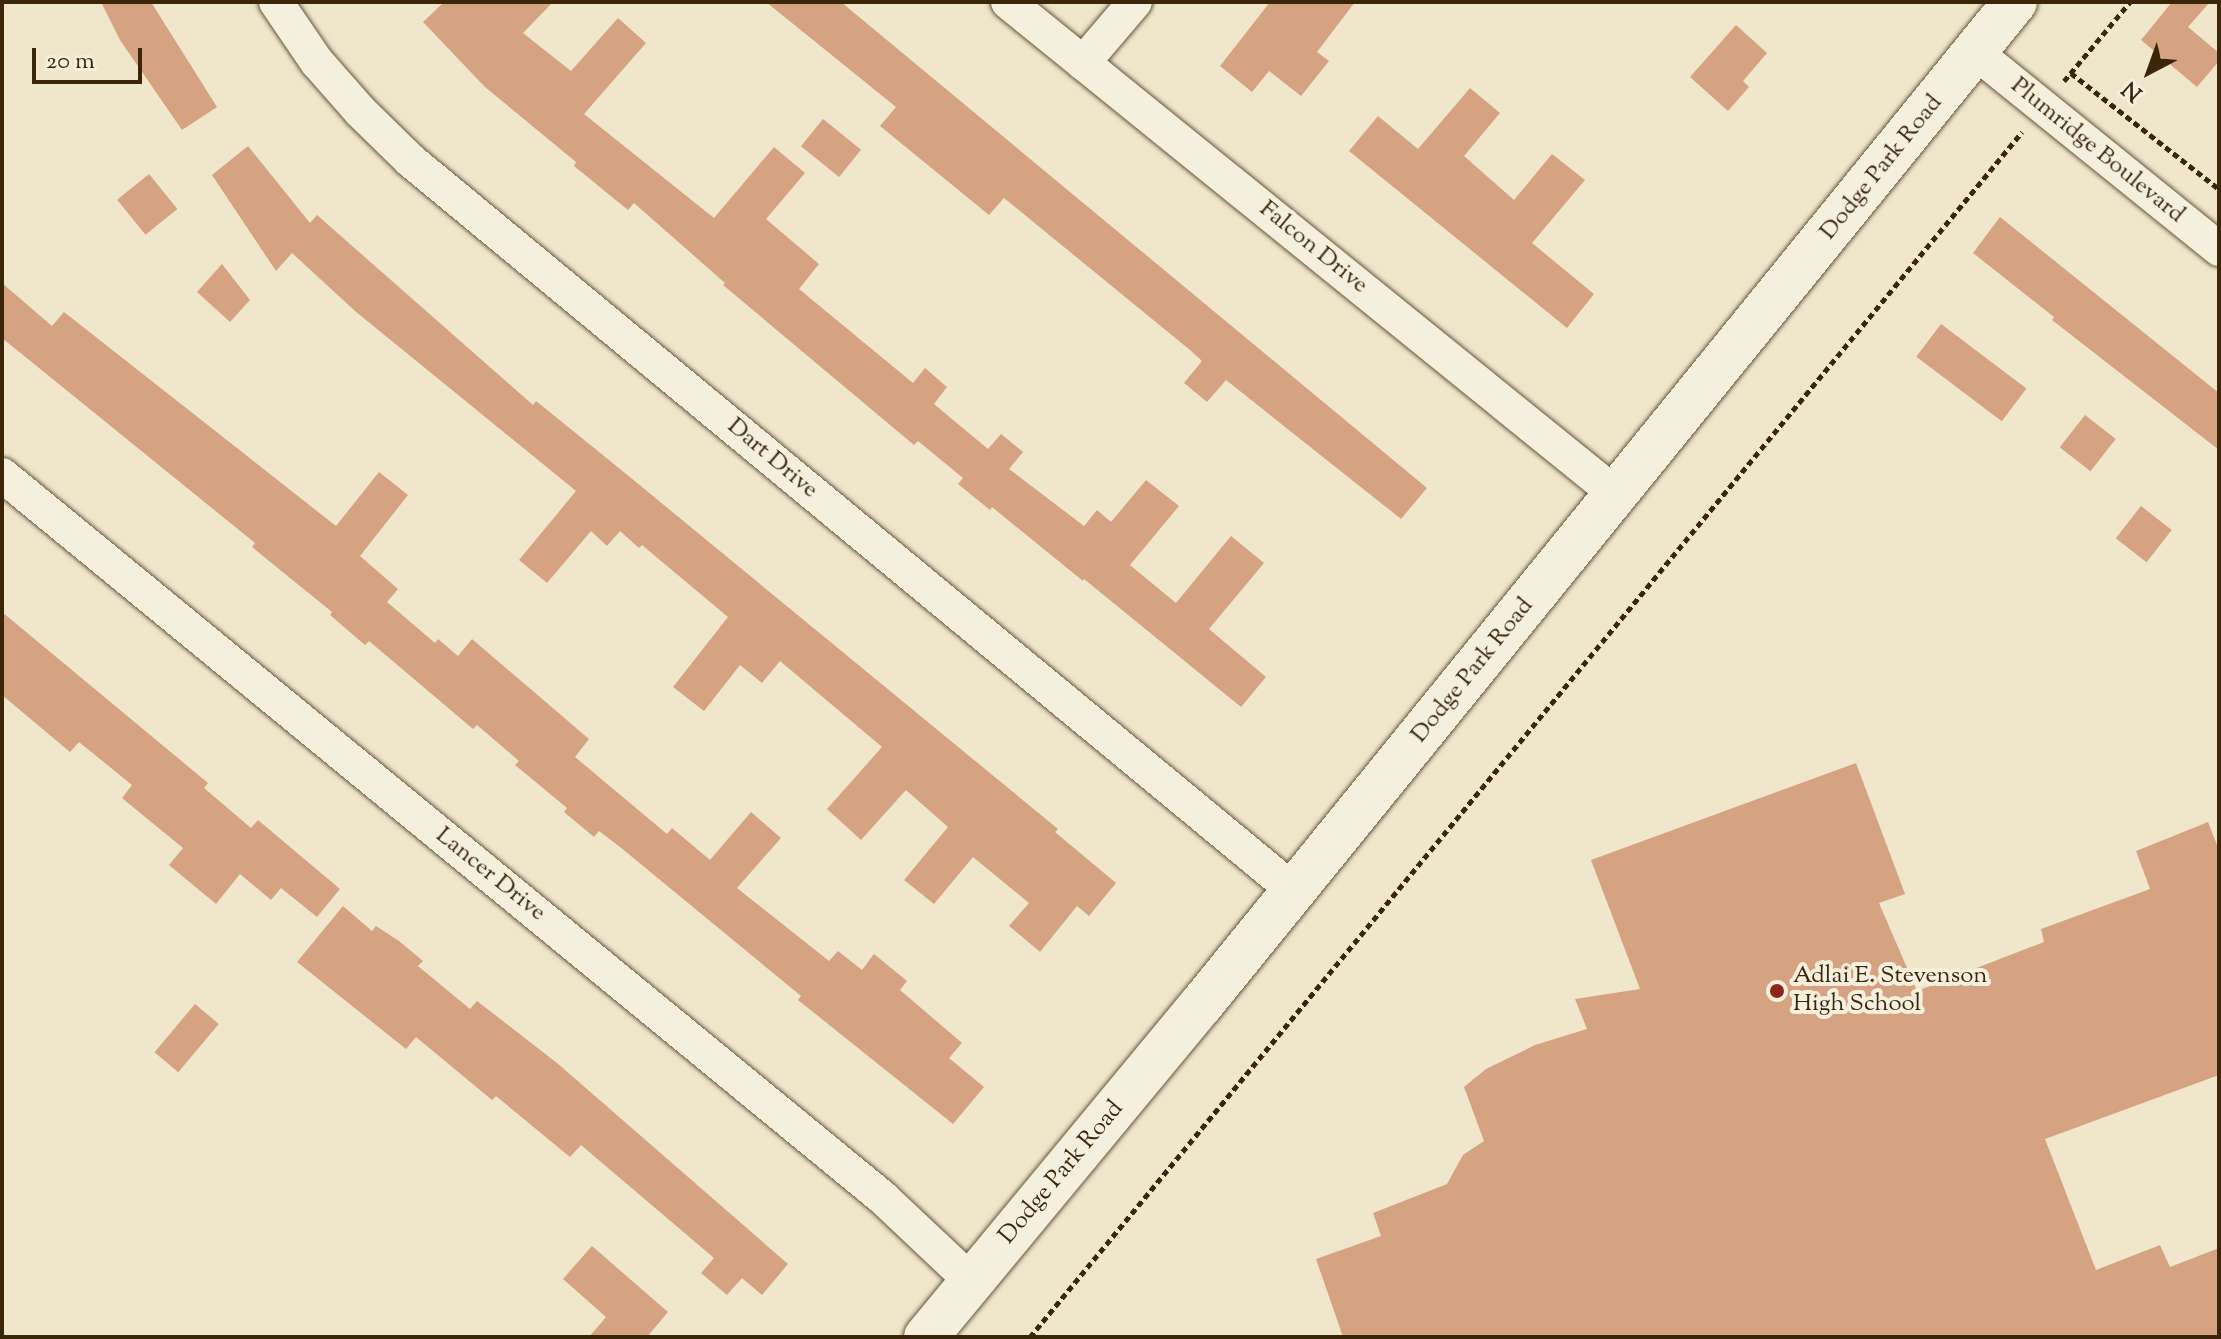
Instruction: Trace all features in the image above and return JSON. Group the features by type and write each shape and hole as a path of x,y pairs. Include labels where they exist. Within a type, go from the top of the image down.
{"street":[{"name":"Dart Drive","path":"276,2 317,62 360,111 410,160 1293,890"},
{"name":"Falcon Drive","path":"1008,2 1617,495"},
{"path":"1083,63 1135,2"},
{"name":"Dodge Park Road","path":"926,1337 1617,495 2015,2"},
{"name":"Plumridge Boulevard","path":"1975,52 2219,249"},
{"name":"Lancer Drive","path":"2,475 883,1198 972,1282"}],"path":[{"path":"2060,86 2130,2"},
{"path":"2071,73 2219,189"},
{"path":"1030,1337 2027,126"}],"building":[{"path":"101,2 151,2 217,107 182,130 120,40"},
{"path":"444,2 553,2 523,33 571,71 618,18 646,43 584,114 714,218 774,147 805,173 766,219 819,264 799,289 913,383 925,368 947,387 934,404 988,449 1001,434 1023,452 1009,469 1084,526 1097,510 1111,522 1146,480 1179,506 1130,565 1176,603 1231,536 1264,563 1209,629 1266,677 1241,707 1084,579 958,484 963,478 918,441 914,445 723,285 725,283 634,203 628,210 574,166 576,162 485,87 423,22"},
{"path":"766,2 841,2 1427,488 1401,519 1226,380 1207,402 1184,383 1202,361 1190,350 1004,198 989,215 880,126 896,107"},
{"path":"1270,2 1355,2 1317,52 1329,61 1301,96 1269,71 1252,92 1220,66"},
{"path":"2172,2 2210,2 2188,27 2219,53 2219,61 2197,87 2141,40"},
{"path":"1736,25 1767,53 1743,81 1749,87 1728,111 1690,77"},
{"path":"1470,88 1500,113 1464,156 1514,200 1552,154 1585,180 1532,243 1594,294 1567,328 1349,151 1378,116 1418,149"},
{"path":"823,119 861,150 839,177 801,146"},
{"path":"248,146 310,223 317,215 533,405 536,401 1058,829 1055,832 1116,883 1089,916 1077,906 1040,952 1009,926 1029,903 973,857 934,904 904,880 948,827 906,790 861,840 827,809 882,747 780,661 762,683 740,665 704,711 673,687 728,617 642,545 639,548 620,531 607,546 591,531 547,583 519,560 576,491 355,311 292,253 276,271 212,175"},
{"path":"149,174 177,209 145,235 117,200"},
{"path":"2000,217 2219,393 2219,450 2052,320 2054,317 1973,253"},
{"path":"222,264 250,300 230,322 197,292"},
{"path":"2,283 52,326 64,312 336,526 379,472 408,495 360,556 398,589 387,602 435,643 438,639 458,656 472,639 589,739 575,757 667,834 672,828 710,860 751,812 781,838 737,888 829,961 838,951 862,970 874,954 907,981 900,990 962,1043 949,1058 984,1087 953,1124 798,1000 801,996 620,847 599,831 594,837 564,812 567,808 515,765 519,761 477,725 473,729 369,641 365,645 330,615 332,612 252,547 255,543 2,338"},
{"path":"1941,324 2026,388 2002,421 1916,357"},
{"path":"2085,415 2116,439 2090,471 2060,447"},
{"path":"2141,506 2172,530 2146,562 2116,538"},
{"path":"2,612 208,783 204,788 251,828 258,820 340,889 317,917 281,888 271,900 240,874 216,904 169,865 183,848 122,798 132,785 79,742 70,752 2,695"},
{"path":"1856,763 1905,894 1879,903 1917,991 2044,942 2041,929 2150,889 2136,851 2208,822 2219,850 2219,1075 2045,1139 2096,1270 2160,1245 2170,1267 2219,1248 2219,1337 1343,1337 1316,1259 1381,1236 1373,1213 1447,1184 1463,1155 1484,1141 1464,1087 1486,1069 1535,1045 1587,1029 1575,999 1640,989 1591,860"},
{"path":"343,906 372,931 376,926 399,941 423,961 418,966 470,1009 477,1001 557,1063 788,1264 762,1295 742,1278 727,1295 701,1273 714,1258 581,1145 570,1157 496,1096 492,1100 416,1037 406,1049 297,962"},
{"path":"195,1004 219,1024 178,1072 155,1052"},
{"path":"592,1246 668,1312 647,1337 589,1337 606,1317 563,1279"}],"place":[{"name":"Adlai E. Stevenson High School","path":"1777,991"}]}
